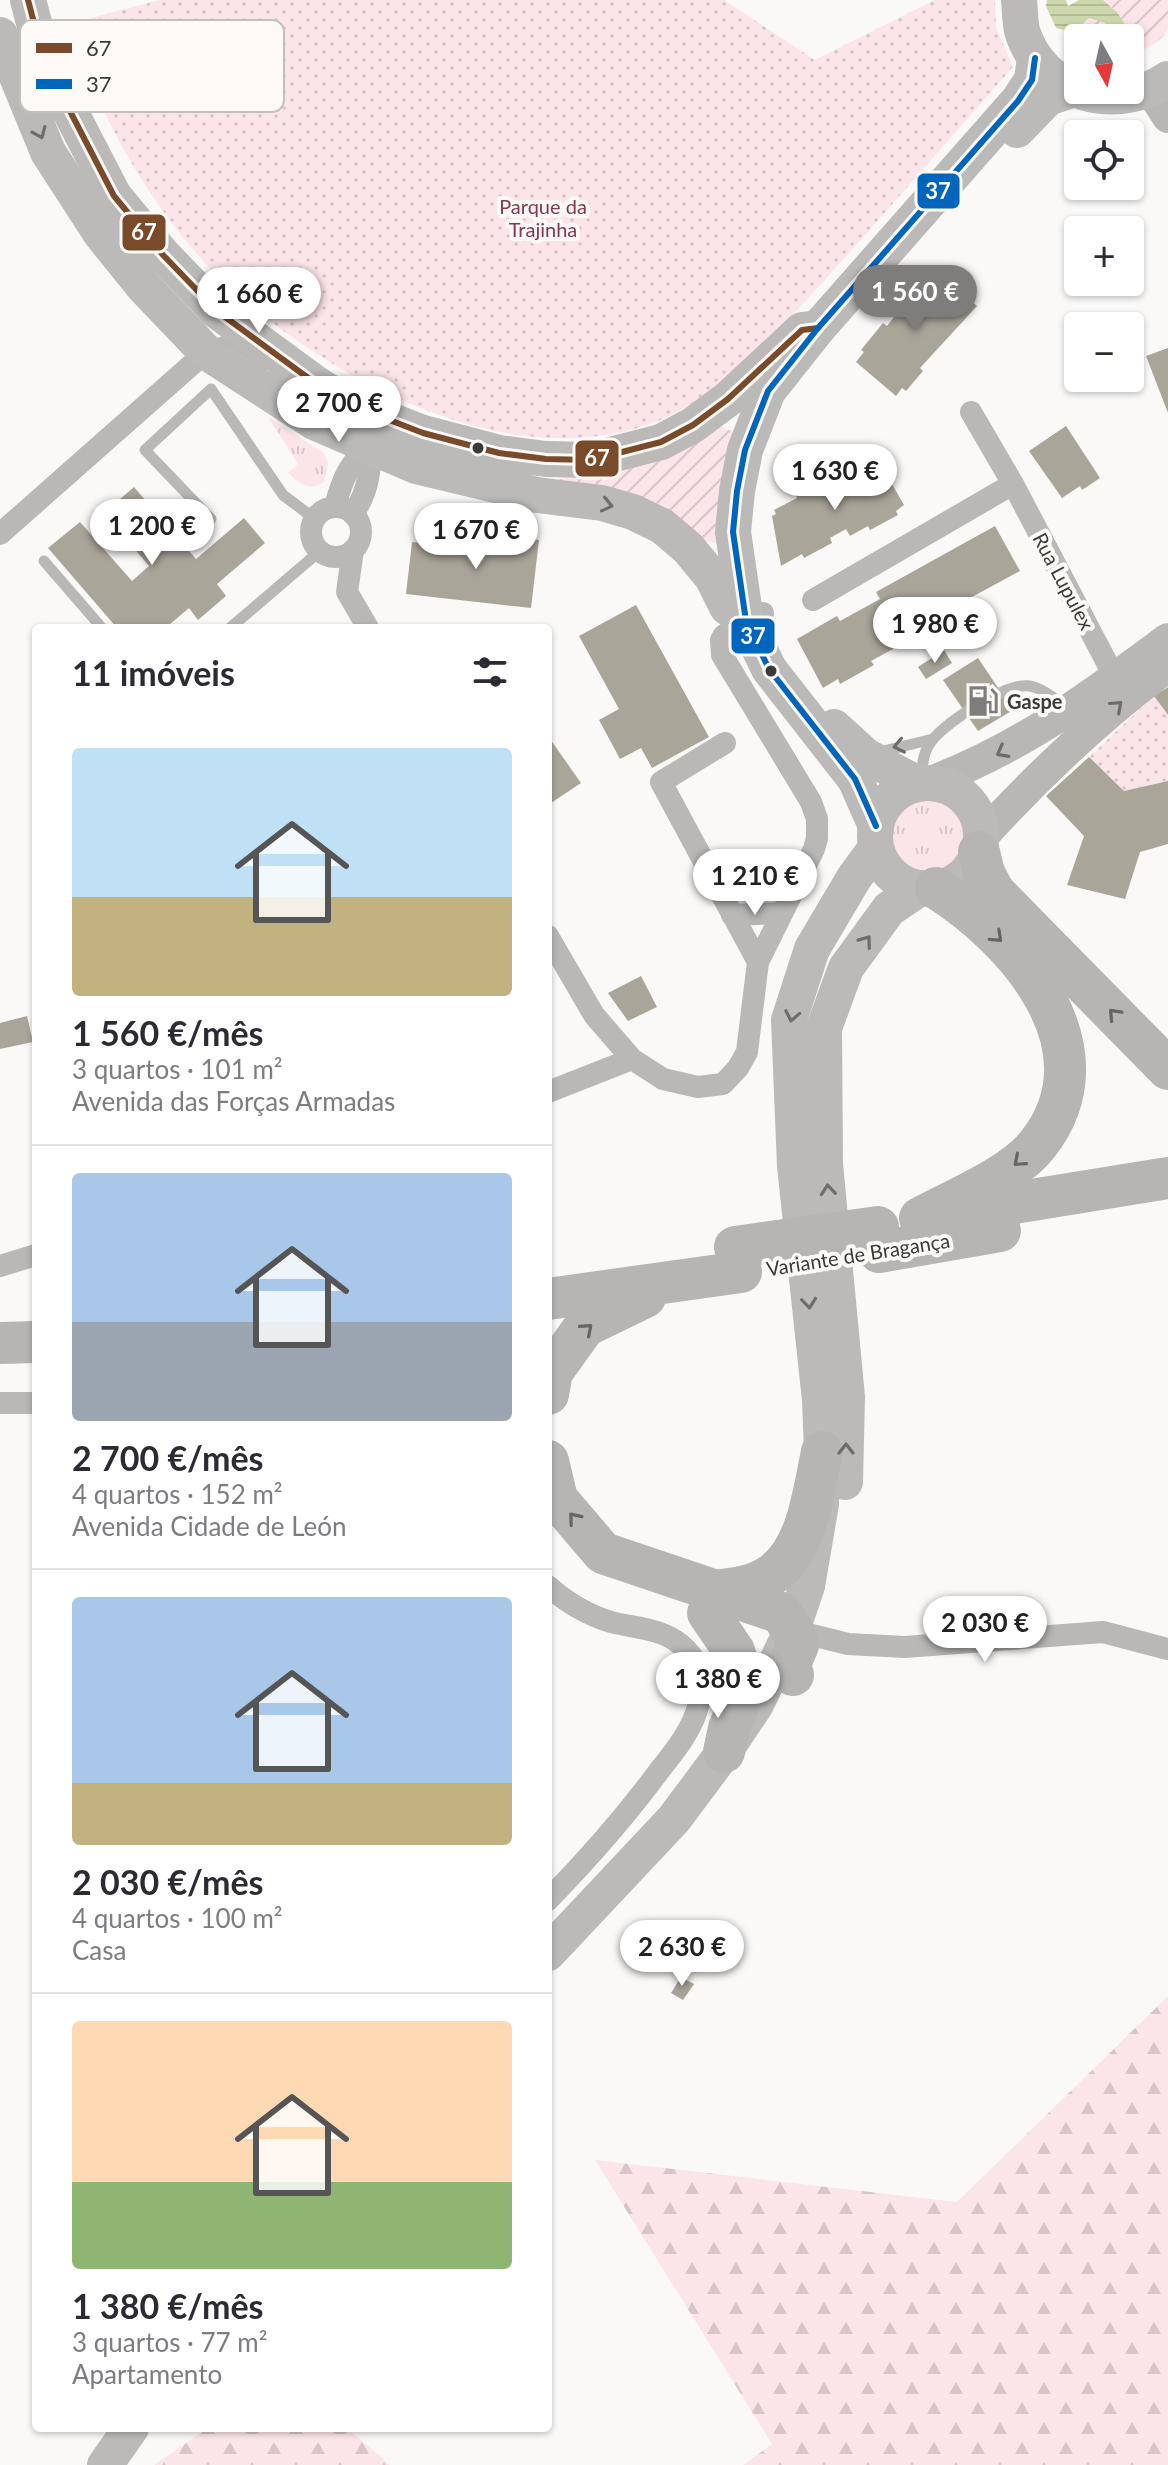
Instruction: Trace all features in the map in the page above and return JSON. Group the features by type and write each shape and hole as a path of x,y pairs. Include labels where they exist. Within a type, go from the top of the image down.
{"highway":[{"path":"980,845 984,873 994,892 1168,1069"},
{"path":"920,1218 1009,1170 1037,1145 1057,1114 1065,1072 1062,1033 1051,1008 1008,946 964,906 928,888"},
{"name":"Variante de Bragança","path":"878,1239 920,1218 1168,1178"},
{"name":"Variante de Bragança","path":"552,1274 738,1260 878,1239 1168,1203"},
{"name":"Variante de Bragança","path":"552,1298 682,1279 738,1260"},
{"path":"552,1372 585,1326 682,1279"},
{"path":"0,1343 32,1342"},
{"path":"0,1366 32,1365"},
{"path":"711,1602 769,1577 790,1556 805,1525 822,1452"},
{"path":"552,1478 557,1499 603,1553 711,1602 741,1673 742,1697 729,1728 724,1752"},
{"path":"552,1537 590,1573 711,1602 781,1613 808,1626 790,1664 793,1675"}],"main road":[{"path":"28,0 33,20"},
{"path":"1019,0 1022,30 1035,58 1051,76 1064,85"},
{"path":"0,35 20,84"},
{"path":"756,446 768,391 818,328 1018,101 1032,80 1035,58"},
{"path":"928,888 905,883 891,875 882,862 855,779 769,669 755,617 737,491 756,446 811,361 1031,113 1048,98 1064,93"},
{"path":"32,112 48,152 101,234 143,286 206,352 314,422 416,466 537,495 602,503 633,512 662,526 688,548 712,577 727,607 755,617 792,677 837,730 866,756 923,784"},
{"path":"70,112 114,196 163,255 217,311 348,404 423,433 499,453 546,459 591,460 661,442 699,421 802,330 818,328"},
{"path":"699,421 737,425 756,446"},
{"path":"688,548 714,551 743,537"},
{"path":"552,1949 674,1819 724,1752 808,1626 837,1555 846,1460 847,1397 825,1164 824,1028 846,968 889,909 928,888 963,876 980,845 979,822 966,800 945,786 923,784 903,789 881,811 876,837 812,949 789,1020 795,1166 820,1400 822,1452 821,1504 807,1586 808,1626"},
{"path":"552,1964 685,1831 741,1766 776,1713 793,1675"},
{"path":"105,2465 128,2432"}],"street":[{"path":"0,534 206,352 232,345 289,384 315,383 324,405 356,424 369,447 366,489"},
{"name":"Rua Lupulex","path":"971,412 1013,484 1115,678"},
{"path":"329,429 343,456 345,476"},
{"path":"334,513 345,476 361,453 382,440 402,440 470,461 549,472 591,460"},
{"path":"366,624 347,586 334,574 325,554 312,539 312,525 334,513 383,476 416,466"},
{"path":"813,600 1013,484"},
{"path":"334,513 361,528 361,537 353,550 347,586"},
{"path":"325,554 346,555 353,550"},
{"path":"552,943 594,1015 632,1059 663,1079 698,1087 723,1084 738,1068 747,1052 758,962 817,838 817,819 811,802 720,648 724,635 755,617"},
{"path":"923,784 977,765 1024,740 1168,639"},
{"path":"980,845 1017,798 1130,695 1168,666"},
{"path":"1017,798 1027,770 1068,731 1071,723 1068,710"},
{"path":"725,743 661,782 758,962"},
{"path":"732,915 782,913"},
{"path":"552,1090 632,1059"},
{"path":"0,1266 32,1256"},
{"path":"0,1403 32,1403"},
{"path":"552,1589 583,1611 609,1621 656,1631 679,1642 697,1662 702,1682 692,1725 672,1754 594,1853 552,1896"},
{"path":"808,1626 848,1644 905,1647 1103,1632 1168,1649"}],"lane":[{"path":"211,519 145,450 211,389 283,495 334,513"},
{"path":"235,624 325,554"},
{"path":"44,561 99,624"},
{"path":"866,756 933,739 1001,692 1030,686 1057,700 1068,710"},
{"path":"923,784 922,760 933,739"}],"green space":[{"name":"Parque da Trajinha","path":"160,0 724,0 815,60 935,0 995,0 996,28 1013,67 801,306 764,345 706,395 639,428 588,437 537,437 486,429 436,414 342,369 253,309 228,287 153,197 105,112 284,112 284,20 83,20"},
{"path":"1103,0 1168,0 1168,27 1162,37 1144,49 1144,24 1126,24"},
{"path":"1089,18 1118,24 1081,24"},
{"path":"268,417 324,453 328,463 324,482 305,485 288,473 298,464"},
{"path":"717,425 732,431 736,439 719,543 708,542 667,509 553,481 582,474"},
{"path":"1154,696 1168,715 1168,781 1124,791 1089,757"},
{"path":"930,796 945,799 958,808 967,821 970,836 967,851 958,864 945,873 930,876 915,873 902,864 893,851 890,836 893,821 902,808 915,799"},
{"path":"1168,1996 1168,2465 743,2465 772,2444 595,2160 957,2202"},
{"path":"202,2432 352,2432 390,2465 154,2465"}],"shaded area":[{"path":"1047,0 1066,0 1068,6 1079,0 1103,0 1125,24 1105,24 1089,18 1082,24 1064,24 1064,30 1056,28 1046,6"}],"building":[{"path":"932,268 977,306 920,368 923,371 906,391 902,388 896,396 856,362 864,352 861,350 883,323 887,326"},
{"path":"1168,348 1168,413 1146,356"},
{"path":"1066,426 1100,478 1062,498 1029,451"},
{"path":"868,463 871,468 880,463 904,505 896,511 898,515 870,530 868,526 850,536 846,529 830,538 832,543 781,566 772,516 776,514 774,510 797,498 795,493 811,484 814,488 821,485 826,494 845,483 842,478"},
{"path":"134,487 196,559 244,518 265,543 217,584 226,596 198,620 189,608 170,624 114,624 48,548 80,522 132,581 149,566 104,513"},
{"path":"995,526 1020,571 900,636 904,643 871,661 874,665 840,684 838,679 823,688 797,639 837,616 840,621 880,599 876,592"},
{"path":"476,533 539,540 531,608 406,594 412,542 474,549"},
{"path":"636,605 709,737 652,768 641,748 620,759 599,720 619,709 579,636"},
{"path":"944,650 952,663 926,679 918,667"},
{"name":"Gaspe","path":"978,658 1013,710 978,731 943,680"},
{"path":"1168,687 1168,715 1154,696"},
{"path":"552,742 581,783 552,802"},
{"path":"1089,757 1124,791 1168,781 1168,844 1140,852 1125,899 1067,885 1084,836 1046,796"},
{"path":"641,976 657,1007 628,1021 608,993"},
{"path":"27,1016 32,1042 0,1049 0,1023"},
{"path":"681,1977 694,1984 683,2000 671,1993"}],"transit line":[{"name":"67","path":"28,0 33,20"},
{"name":"37","path":"876,826 855,779 769,669 746,621 733,532 745,450 768,391 818,328 1018,101 1032,80 1035,58"},
{"name":"67","path":"70,112 114,196 163,255 217,311 348,404 423,433 499,453 546,459 591,460 661,442 693,425 728,399 802,330 818,328"}],"place":[{"name":"Gaspe","path":"983,701"}]}
